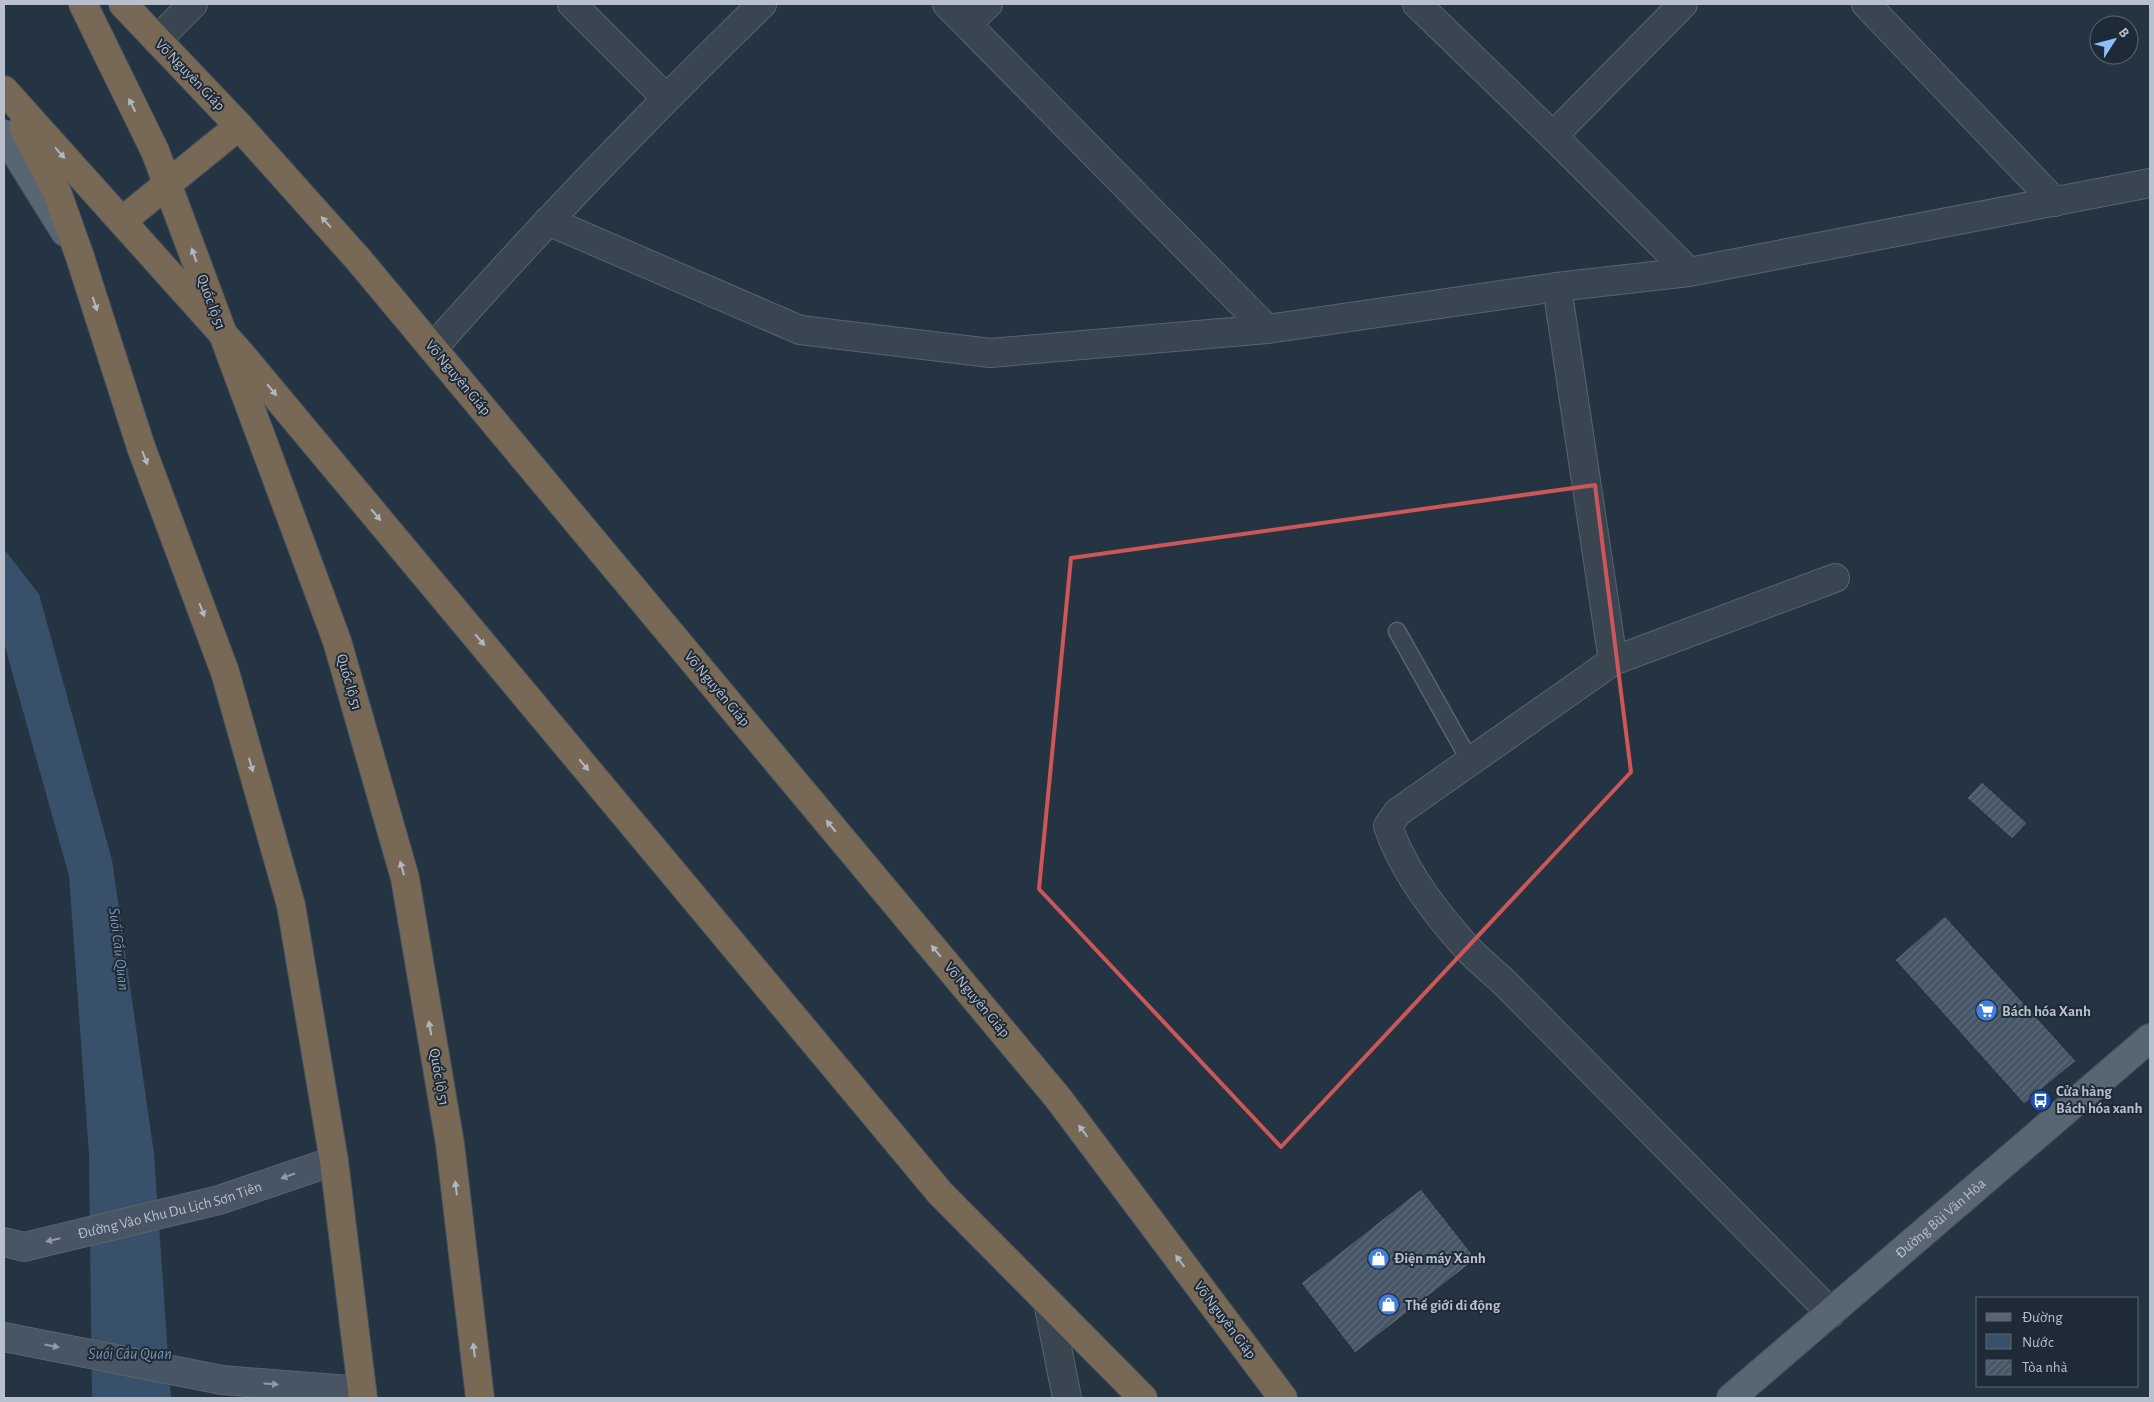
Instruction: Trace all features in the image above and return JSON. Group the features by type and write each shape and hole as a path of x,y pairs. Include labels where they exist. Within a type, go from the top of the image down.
{"highway":[{"name":"Quốc lộ 51","path":"83,4 155,151 337,641 405,878 450,1144 480,1398"},
{"name":"Võ Nguyên Giáp","path":"123,4 239,126 358,259 433,348 1058,1098 1276,1389 1297,1398"},
{"path":"4,91 223,334 940,1192 1142,1398"},
{"path":"4,91 57,192 80,257 141,447 225,672 291,905 334,1161 362,1395"},
{"path":"122,221 239,126"}],"main road":[{"path":"4,134 80,257"},
{"name":"Đường Bùi Văn Hòa","path":"1730,1398 2150,1038"}],"street":[{"path":"157,40 192,4"},
{"path":"572,4 666,98"},
{"path":"433,348 548,221 666,98 762,4"},
{"path":"947,4 1267,329"},
{"path":"968,24 988,4"},
{"path":"1417,4 1689,272"},
{"path":"1553,136 1683,4"},
{"path":"1866,4 2055,202"},
{"path":"548,221 800,330 990,353 1267,329 1558,287 1689,272 2150,183"},
{"path":"1558,287 1613,661"},
{"path":"1831,1313 1512,990 1461,942 1428,900 1394,843 1388,826 1398,812 1613,661 1835,578"},
{"name":"Đường Vào Khu Du Lịch Sơn Tiên","path":"14,1244 219,1200 334,1161"},
{"path":"1048,1302 1067,1398"},
{"path":"4,1337 222,1380 362,1395"}],"lane":[{"path":"1397,631 1470,761"}],"highlighted area":[{"path":"1595,485 1631,772 1281,1147 1039,889 1071,558"}],"water":[{"name":"Suối Cầu Quan","path":"4,549 39,594 112,860 154,1154 171,1398 92,1398 89,1154 69,876 4,643"}],"building":[{"path":"1982,782 2027,823 2012,839 1967,798"},
{"name":"Bách hóa Xanh","path":"1945,916 2076,1061 2024,1104 1895,960"},
{"name":"Điện máy Xanh","path":"1421,1189 1476,1259 1355,1353 1301,1283"}],"place":[{"name":"Bách hóa Xanh","path":"1986,1011"},
{"name":"Cửa hàng Bách hóa xanh","path":"2040,1100"},
{"name":"Điện máy Xanh","path":"1378,1258"},
{"name":"Thế giới di động","path":"1389,1305"}]}
